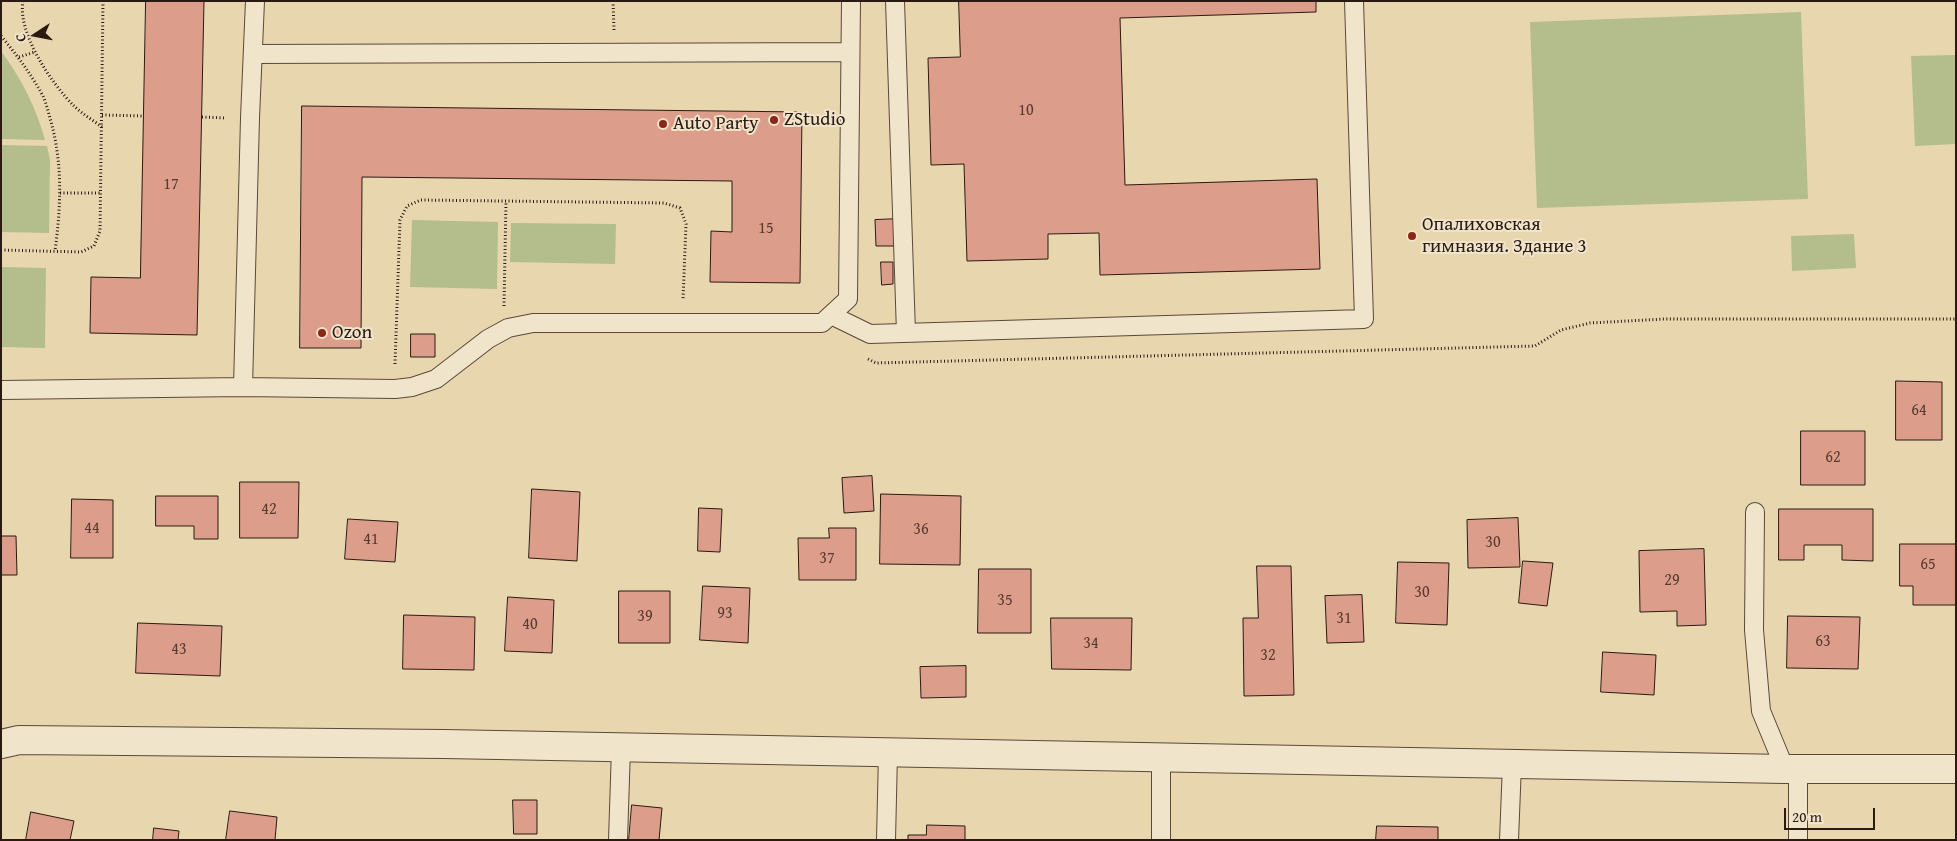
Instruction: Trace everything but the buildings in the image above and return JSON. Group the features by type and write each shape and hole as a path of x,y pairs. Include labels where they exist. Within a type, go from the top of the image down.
{"street":[{"path":"1,744 19,740 888,752 1791,769 1956,769"}],"lane":[{"path":"243,388 255,1"},
{"path":"1,390 395,389 412,387 436,379 488,339 503,330 533,323 822,323 848,298 851,1"},
{"path":"896,1 906,333"},
{"path":"832,314 870,334 1364,319 1354,1"},
{"path":"252,54 850,52"},
{"path":"1755,512 1754,630 1761,710 1791,769 1798,840"},
{"path":"618,840 621,748"},
{"path":"886,840 888,752"},
{"path":"1161,758 1161,840"},
{"path":"1509,840 1512,764"}],"path":[{"path":"23,1 26,29 39,62 75,107 102,127"},
{"path":"1,250 81,252 94,246 100,231 103,1"},
{"path":"1,36 19,58 44,98 55,137 60,176 55,251"},
{"path":"19,58 35,52"},
{"path":"102,115 144,116"},
{"path":"60,193 101,193"},
{"path":"395,389 400,220 407,206 421,200 664,204 680,208 686,224 683,324"},
{"path":"503,330 506,201"},
{"path":"863,357 876,363 1535,346 1561,330 1590,322 1665,319 1956,319"}],"green space":[{"path":"1801,12 1808,199 1537,208 1530,22"},
{"path":"1,51 27,93 45,140 1,139"},
{"path":"1956,55 1956,144 1915,146 1911,56"},
{"path":"1,145 47,146 50,160 49,233 1,232"},
{"path":"412,220 498,222 497,289 410,287"},
{"path":"511,223 616,224 615,264 510,262"},
{"path":"1854,234 1856,268 1792,271 1791,236"},
{"path":"1,267 46,268 45,348 1,347"}],"place":[{"name":"ZStudio","path":"774,120"},
{"name":"Auto Party","path":"663,124"},
{"name":"Опалиховская гимназия. Здание 3","path":"1412,236"},
{"name":"Ozon","path":"322,333"}]}
